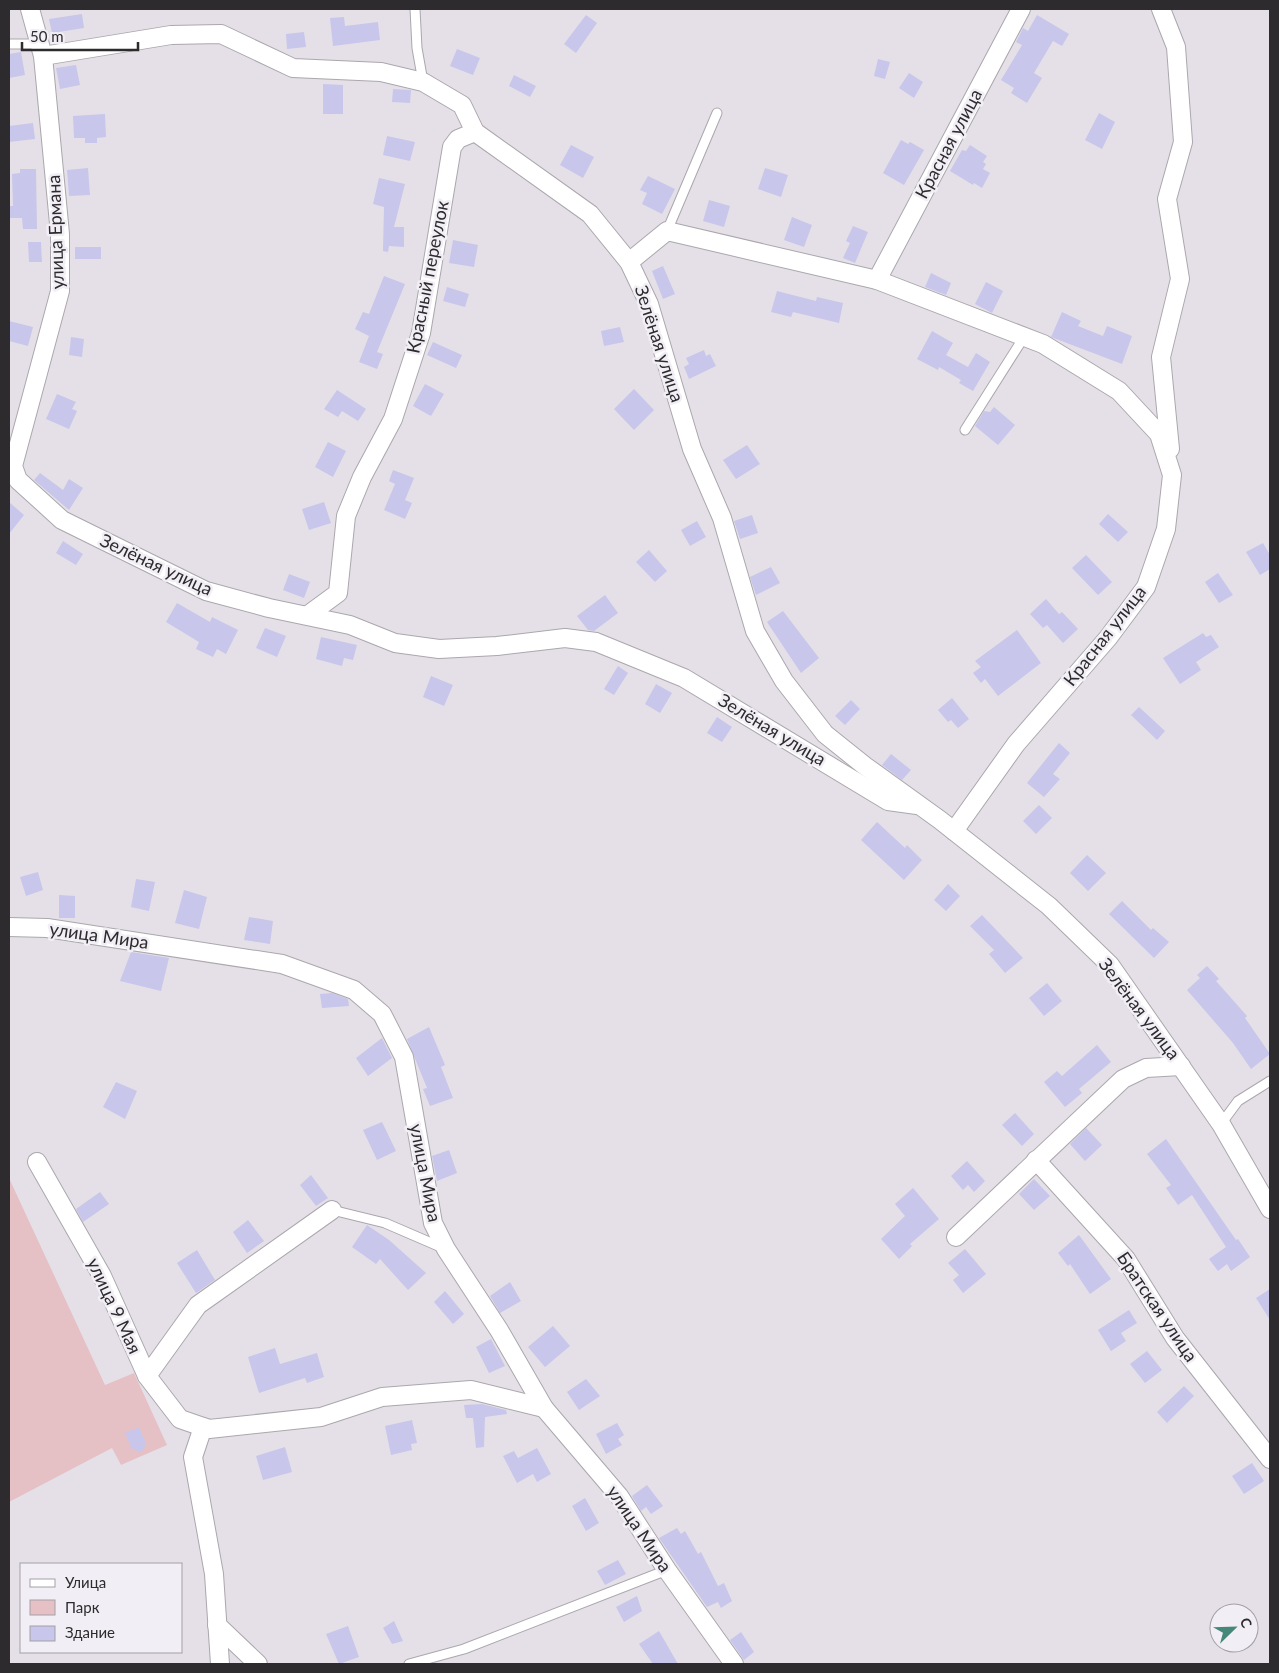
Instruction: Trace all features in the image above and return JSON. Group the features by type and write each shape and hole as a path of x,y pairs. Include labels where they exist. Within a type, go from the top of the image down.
{"street":[{"name":"улица Ермана","path":"18,480 13,466 60,290 60,234 41,50 30,9"},
{"name":"Красная улица","path":"878,280 1021,9"},
{"path":"1161,9 1176,47 1183,142 1167,199 1180,279 1161,357 1172,475"},
{"path":"41,50 171,35 221,34 293,68 381,72 424,82 462,105 474,132"},
{"name":"Зелёная улица","path":"474,132 590,214 630,262 649,304 692,449 722,518 755,631 784,681 825,734 954,831 1049,906 1110,965 1221,1124 1270,1209"},
{"name":"Красный переулок","path":"338,593 346,516 362,477 393,419 421,333 452,147 458,139 474,132"},
{"path":"630,262 666,231"},
{"name":"Красная улица","path":"666,231 878,280 1043,344 1119,391 1159,434 1172,475 1166,529 1146,587 1108,638 1016,744 954,831"},
{"name":"Зелёная улица","path":"18,480 62,520 206,591 268,608 350,625 396,643 439,649 497,646 565,638 596,642 684,678 888,800 920,806"},
{"path":"308,615 338,593 350,625"},
{"name":"улица Мира","path":"9,927 47,928 282,964 354,990 382,1014 404,1058 433,1223 446,1249 498,1330 544,1408 619,1496 666,1570 734,1664"},
{"path":"956,1237 1122,1079 1146,1068 1181,1066"},
{"name":"Братская улица","path":"1036,1160 1126,1258 1175,1338 1270,1459"},
{"name":"улица 9 Мая","path":"37,1162 102,1276 147,1376 180,1419 206,1428"},
{"path":"147,1376 198,1305 332,1210"},
{"path":"220,1664 214,1574 193,1457 206,1428 321,1417 382,1397 471,1390 544,1408"},
{"path":"217,1625 258,1664"}],"lane":[{"path":"415,9 417,48 424,82"},
{"path":"9,44 41,50"},
{"path":"666,231 717,113"},
{"path":"965,430 1024,337"},
{"path":"1221,1124 1238,1101 1270,1081"},
{"path":"332,1210 385,1223 446,1249"},
{"path":"409,1664 464,1649 666,1570"}],"green space":[{"path":"9,1178 105,1385 134,1373 167,1445 121,1465 112,1448 9,1502"}],"building":[{"path":"82,14 84,28 52,33 49,19"},
{"path":"586,15 597,23 576,53 564,44"},
{"path":"1037,15 1069,34 1062,46 1053,41 1034,73 1042,78 1027,103 1011,93 1014,88 1001,80 1022,45 1016,42 1023,28 1028,31"},
{"path":"344,17 345,26 378,22 380,40 333,46 330,18"},
{"path":"304,32 306,47 287,49 286,34"},
{"path":"457,49 480,58 473,75 450,66"},
{"path":"21,52 25,75 9,78 9,54"},
{"path":"878,59 890,62 885,79 874,76"},
{"path":"76,65 80,85 60,89 56,68"},
{"path":"909,73 923,82 914,98 899,88"},
{"path":"514,75 536,86 530,97 509,86"},
{"path":"323,84 343,85 343,114 323,114"},
{"path":"393,89 411,90 410,103 392,102"},
{"path":"1099,113 1115,122 1102,149 1085,140"},
{"path":"105,114 106,137 97,138 97,143 85,143 85,138 74,138 73,116"},
{"path":"33,123 35,139 9,142 9,126"},
{"path":"387,136 415,142 410,161 383,155"},
{"path":"901,140 908,144 910,142 924,150 904,185 883,173"},
{"path":"571,145 594,157 583,178 560,165"},
{"path":"970,145 987,156 983,162 986,164 983,169 990,173 982,188 974,183 973,185 950,171 962,150 966,151"},
{"path":"88,168 90,195 69,196 67,170"},
{"path":"765,168 788,175 781,197 758,189"},
{"path":"20,169 36,169 37,229 23,229 22,218 9,218 9,206 13,206 12,174 20,173"},
{"path":"648,176 675,189 662,214 642,204 647,193 640,190"},
{"path":"379,178 405,184 394,227 404,227 404,247 389,246 388,252 383,251 384,207 373,204"},
{"path":"709,200 730,206 724,227 703,221"},
{"path":"792,217 812,225 804,247 784,240"},
{"path":"853,226 868,232 855,263 843,258 850,243 846,241"},
{"path":"453,240 478,245 474,267 449,263"},
{"path":"28,242 41,242 42,262 29,262"},
{"path":"75,247 101,247 101,259 75,259"},
{"path":"663,266 675,294 663,299 652,271"},
{"path":"931,273 951,283 946,295 925,287"},
{"path":"384,276 405,284 377,352 383,354 377,369 359,362 369,336 355,329 363,312 369,314"},
{"path":"986,282 1003,291 992,313 975,304"},
{"path":"447,287 469,294 465,307 443,301"},
{"path":"777,291 816,301 817,297 843,303 839,323 793,312 791,317 771,312"},
{"path":"1062,312 1081,321 1078,326 1103,336 1107,326 1132,336 1122,364 1051,337"},
{"path":"9,321 33,327 28,346 9,341"},
{"path":"620,327 624,342 604,346 601,331"},
{"path":"932,331 953,343 946,355 968,367 976,353 990,362 973,391 959,383 961,380 939,367 938,370 917,359"},
{"path":"71,337 84,339 82,357 69,355"},
{"path":"433,342 462,355 456,368 427,355"},
{"path":"704,350 706,356 710,354 716,366 689,379 684,367 689,364 686,358"},
{"path":"425,384 444,394 431,416 413,406"},
{"path":"634,389 654,410 634,430 614,409"},
{"path":"337,390 366,409 358,421 342,411 338,417 324,409"},
{"path":"57,394 76,402 72,409 77,411 69,429 46,419"},
{"path":"994,407 1015,425 998,445 975,426 984,411 990,412"},
{"path":"328,442 346,451 333,477 315,467"},
{"path":"747,445 760,464 736,479 723,460"},
{"path":"393,470 414,478 405,500 412,503 405,519 384,510 395,484 389,481"},
{"path":"40,473 63,490 69,479 83,488 69,510 34,480"},
{"path":"9,502 24,515 9,534"},
{"path":"324,502 331,523 309,530 302,509"},
{"path":"1108,514 1128,532 1118,542 1099,524"},
{"path":"752,515 758,533 740,539 734,521"},
{"path":"697,521 706,537 690,546 681,530"},
{"path":"63,541 83,554 76,565 56,553"},
{"path":"1263,543 1270,555 1270,569 1260,575 1246,552"},
{"path":"649,550 667,571 655,582 636,562"},
{"path":"1086,555 1112,582 1098,595 1072,568"},
{"path":"771,567 780,583 756,595 750,577"},
{"path":"1218,573 1233,595 1219,603 1205,582"},
{"path":"289,574 310,582 304,598 283,590"},
{"path":"605,595 618,613 594,631 588,630 577,616"},
{"path":"1046,599 1059,614 1062,612 1078,629 1063,643 1047,625 1043,628 1030,614"},
{"path":"177,603 210,622 212,617 238,630 226,654 217,649 213,657 196,649 199,642 166,622"},
{"path":"783,611 819,658 801,673 767,622"},
{"path":"265,628 286,636 277,657 256,648"},
{"path":"1017,630 1041,663 998,696 985,679 981,683 973,673 981,667 975,661"},
{"path":"1203,633 1206,637 1211,635 1219,647 1196,662 1201,670 1180,684 1163,658"},
{"path":"321,637 357,645 353,660 344,658 342,666 316,659"},
{"path":"618,666 628,673 614,695 604,689"},
{"path":"431,676 453,685 444,706 423,697"},
{"path":"656,684 672,693 660,713 645,704"},
{"path":"952,698 969,719 958,728 951,720 948,722 938,710"},
{"path":"851,700 860,709 845,725 835,716"},
{"path":"1139,707 1165,731 1157,740 1131,715"},
{"path":"717,717 732,727 722,742 707,733"},
{"path":"1059,743 1070,753 1053,774 1060,779 1044,797 1027,783"},
{"path":"891,754 911,770 902,780 882,765"},
{"path":"1039,805 1052,818 1036,834 1023,821"},
{"path":"877,822 905,848 907,845 922,860 904,880 861,840"},
{"path":"1087,855 1106,873 1088,891 1070,873"},
{"path":"38,872 43,890 26,896 20,877"},
{"path":"136,879 155,882 149,911 131,907"},
{"path":"948,884 960,896 946,911 934,900"},
{"path":"184,890 207,897 199,929 175,923"},
{"path":"59,895 75,896 75,918 59,918"},
{"path":"1122,901 1151,930 1153,928 1169,942 1154,958 1109,914"},
{"path":"982,915 1023,958 1005,973 989,954 994,950 970,926"},
{"path":"249,917 273,921 270,944 244,940"},
{"path":"131,952 169,958 161,991 120,981"},
{"path":"1207,966 1219,979 1216,981 1247,1016 1245,1018 1270,1054 1251,1069 1233,1043 1187,990 1200,978 1197,975"},
{"path":"1047,983 1062,1001 1044,1016 1029,998"},
{"path":"332,993 348,999 349,1006 322,1008 320,994"},
{"path":"429,1027 445,1065 441,1067 453,1098 430,1106 423,1089 427,1088 407,1039"},
{"path":"382,1038 392,1058 368,1076 356,1058"},
{"path":"1097,1045 1111,1062 1079,1089 1082,1093 1065,1107 1044,1082 1057,1071 1062,1076"},
{"path":"116,1082 137,1091 125,1119 103,1107"},
{"path":"1015,1113 1034,1134 1022,1146 1002,1125"},
{"path":"382,1122 396,1151 377,1160 363,1130"},
{"path":"1086,1128 1102,1145 1085,1161 1070,1144"},
{"path":"1166,1139 1236,1240 1238,1239 1250,1257 1231,1271 1227,1264 1218,1271 1209,1259 1226,1247 1192,1195 1178,1205 1166,1188 1171,1185 1147,1154"},
{"path":"449,1150 457,1173 437,1181 432,1156"},
{"path":"967,1161 985,1181 974,1192 968,1185 963,1190 951,1176"},
{"path":"311,1175 328,1198 316,1206 300,1185"},
{"path":"1034,1179 1050,1196 1034,1210 1019,1194"},
{"path":"913,1188 939,1219 910,1244 912,1246 899,1259 881,1239 905,1216 895,1204"},
{"path":"100,1192 109,1204 83,1222 76,1209"},
{"path":"248,1220 264,1241 247,1253 233,1232"},
{"path":"367,1225 389,1240 426,1273 408,1290 380,1259 376,1264 352,1247"},
{"path":"1079,1235 1111,1279 1090,1294 1070,1264 1068,1266 1058,1253"},
{"path":"965,1249 986,1274 963,1293 953,1280 959,1275 948,1263"},
{"path":"197,1250 215,1280 196,1293 177,1263"},
{"path":"510,1282 521,1301 500,1313 490,1296"},
{"path":"1270,1289 1270,1320 1256,1298"},
{"path":"445,1291 464,1314 453,1324 434,1302"},
{"path":"1129,1310 1137,1323 1121,1333 1126,1341 1111,1351 1098,1330"},
{"path":"553,1326 570,1346 545,1367 528,1347"},
{"path":"491,1339 505,1366 489,1373 476,1347"},
{"path":"275,1348 280,1364 317,1353 324,1377 307,1383 305,1378 259,1393 248,1357"},
{"path":"1147,1351 1162,1370 1145,1383 1130,1364"},
{"path":"586,1379 600,1396 579,1410 567,1392"},
{"path":"1184,1386 1194,1396 1167,1423 1157,1412"},
{"path":"482,1404 506,1410 507,1414 485,1417 484,1447 476,1448 473,1418 466,1418 464,1405"},
{"path":"412,1420 417,1443 411,1444 412,1450 391,1455 385,1426"},
{"path":"617,1423 624,1435 618,1439 622,1445 606,1454 596,1434"},
{"path":"139,1427 146,1444 142,1452 132,1449 125,1433"},
{"path":"285,1447 292,1472 263,1480 256,1456"},
{"path":"537,1448 551,1474 537,1482 533,1474 517,1483 503,1456 514,1451 518,1458"},
{"path":"1252,1463 1264,1481 1244,1494 1232,1476"},
{"path":"647,1485 663,1506 651,1514 646,1507 641,1511 632,1496"},
{"path":"585,1498 599,1523 586,1531 572,1506"},
{"path":"677,1528 681,1534 685,1531 698,1554 701,1552 718,1586 724,1583 732,1601 721,1608 718,1602 707,1607 659,1538"},
{"path":"618,1560 626,1574 605,1585 597,1571"},
{"path":"637,1596 642,1611 624,1622 616,1607"},
{"path":"394,1621 403,1641 392,1644 383,1628"},
{"path":"348,1626 359,1657 339,1664 326,1634"},
{"path":"659,1631 678,1664 653,1664 639,1644"},
{"path":"741,1632 754,1652 744,1660 730,1640"}]}
